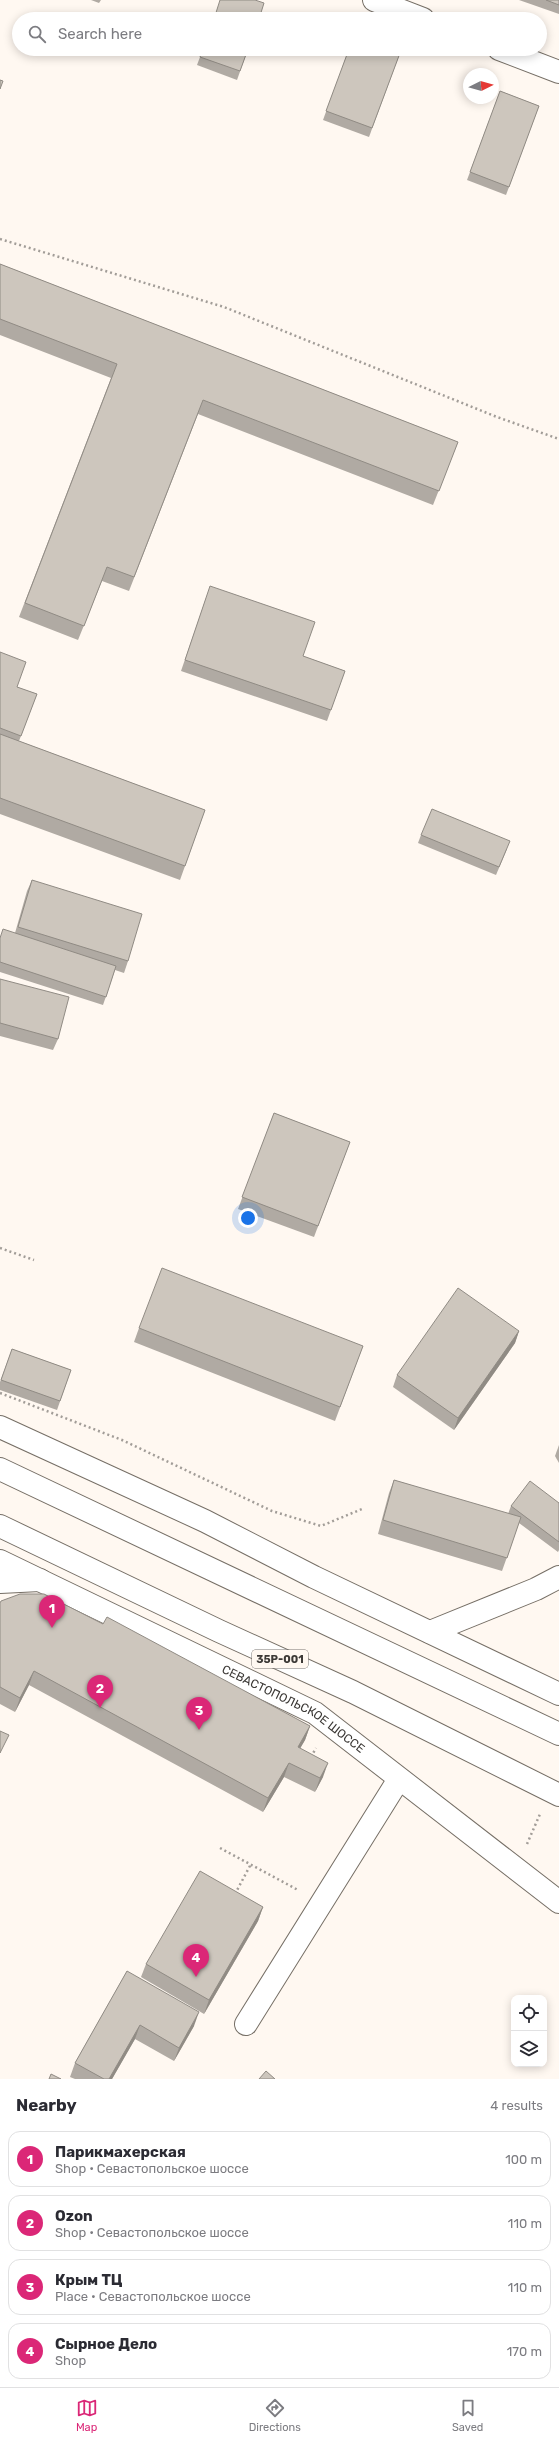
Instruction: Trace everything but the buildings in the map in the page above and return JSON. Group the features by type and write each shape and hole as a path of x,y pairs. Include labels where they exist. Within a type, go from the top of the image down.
{"main road":[{"path":"374,0 405,12"},
{"path":"517,56 559,72"},
{"path":"0,1426 204,1521 559,1694"},
{"path":"0,1469 559,1734"},
{"name":"35Р-001","path":"0,1526 219,1631 353,1692 559,1795"},
{"name":"СЕВАСТОПОЛЬСКОЕ ШОССЕ","path":"0,1567 40,1580 315,1713 559,1902"},
{"path":"430,1632 536,1589 559,1577"},
{"path":"471,1652 467,1632 470,1622 476,1613"},
{"path":"246,2024 399,1779"}],"path":[{"path":"0,239 224,307 497,417 559,439"},
{"path":"0,1248 34,1260"},
{"path":"0,1393 122,1440 272,1511 321,1526 362,1509"},
{"path":"305,1754 311,1757 318,1745"},
{"path":"220,1848 321,1903"},
{"path":"233,1898 251,1864"}],"place":[{"name":"Парикмахерская","path":"52,1628"},
{"name":"Ozon","path":"100,1708"},
{"name":"Крым ТЦ","path":"199,1730"},
{"name":"Сырное Дело","path":"196,1977"}]}
